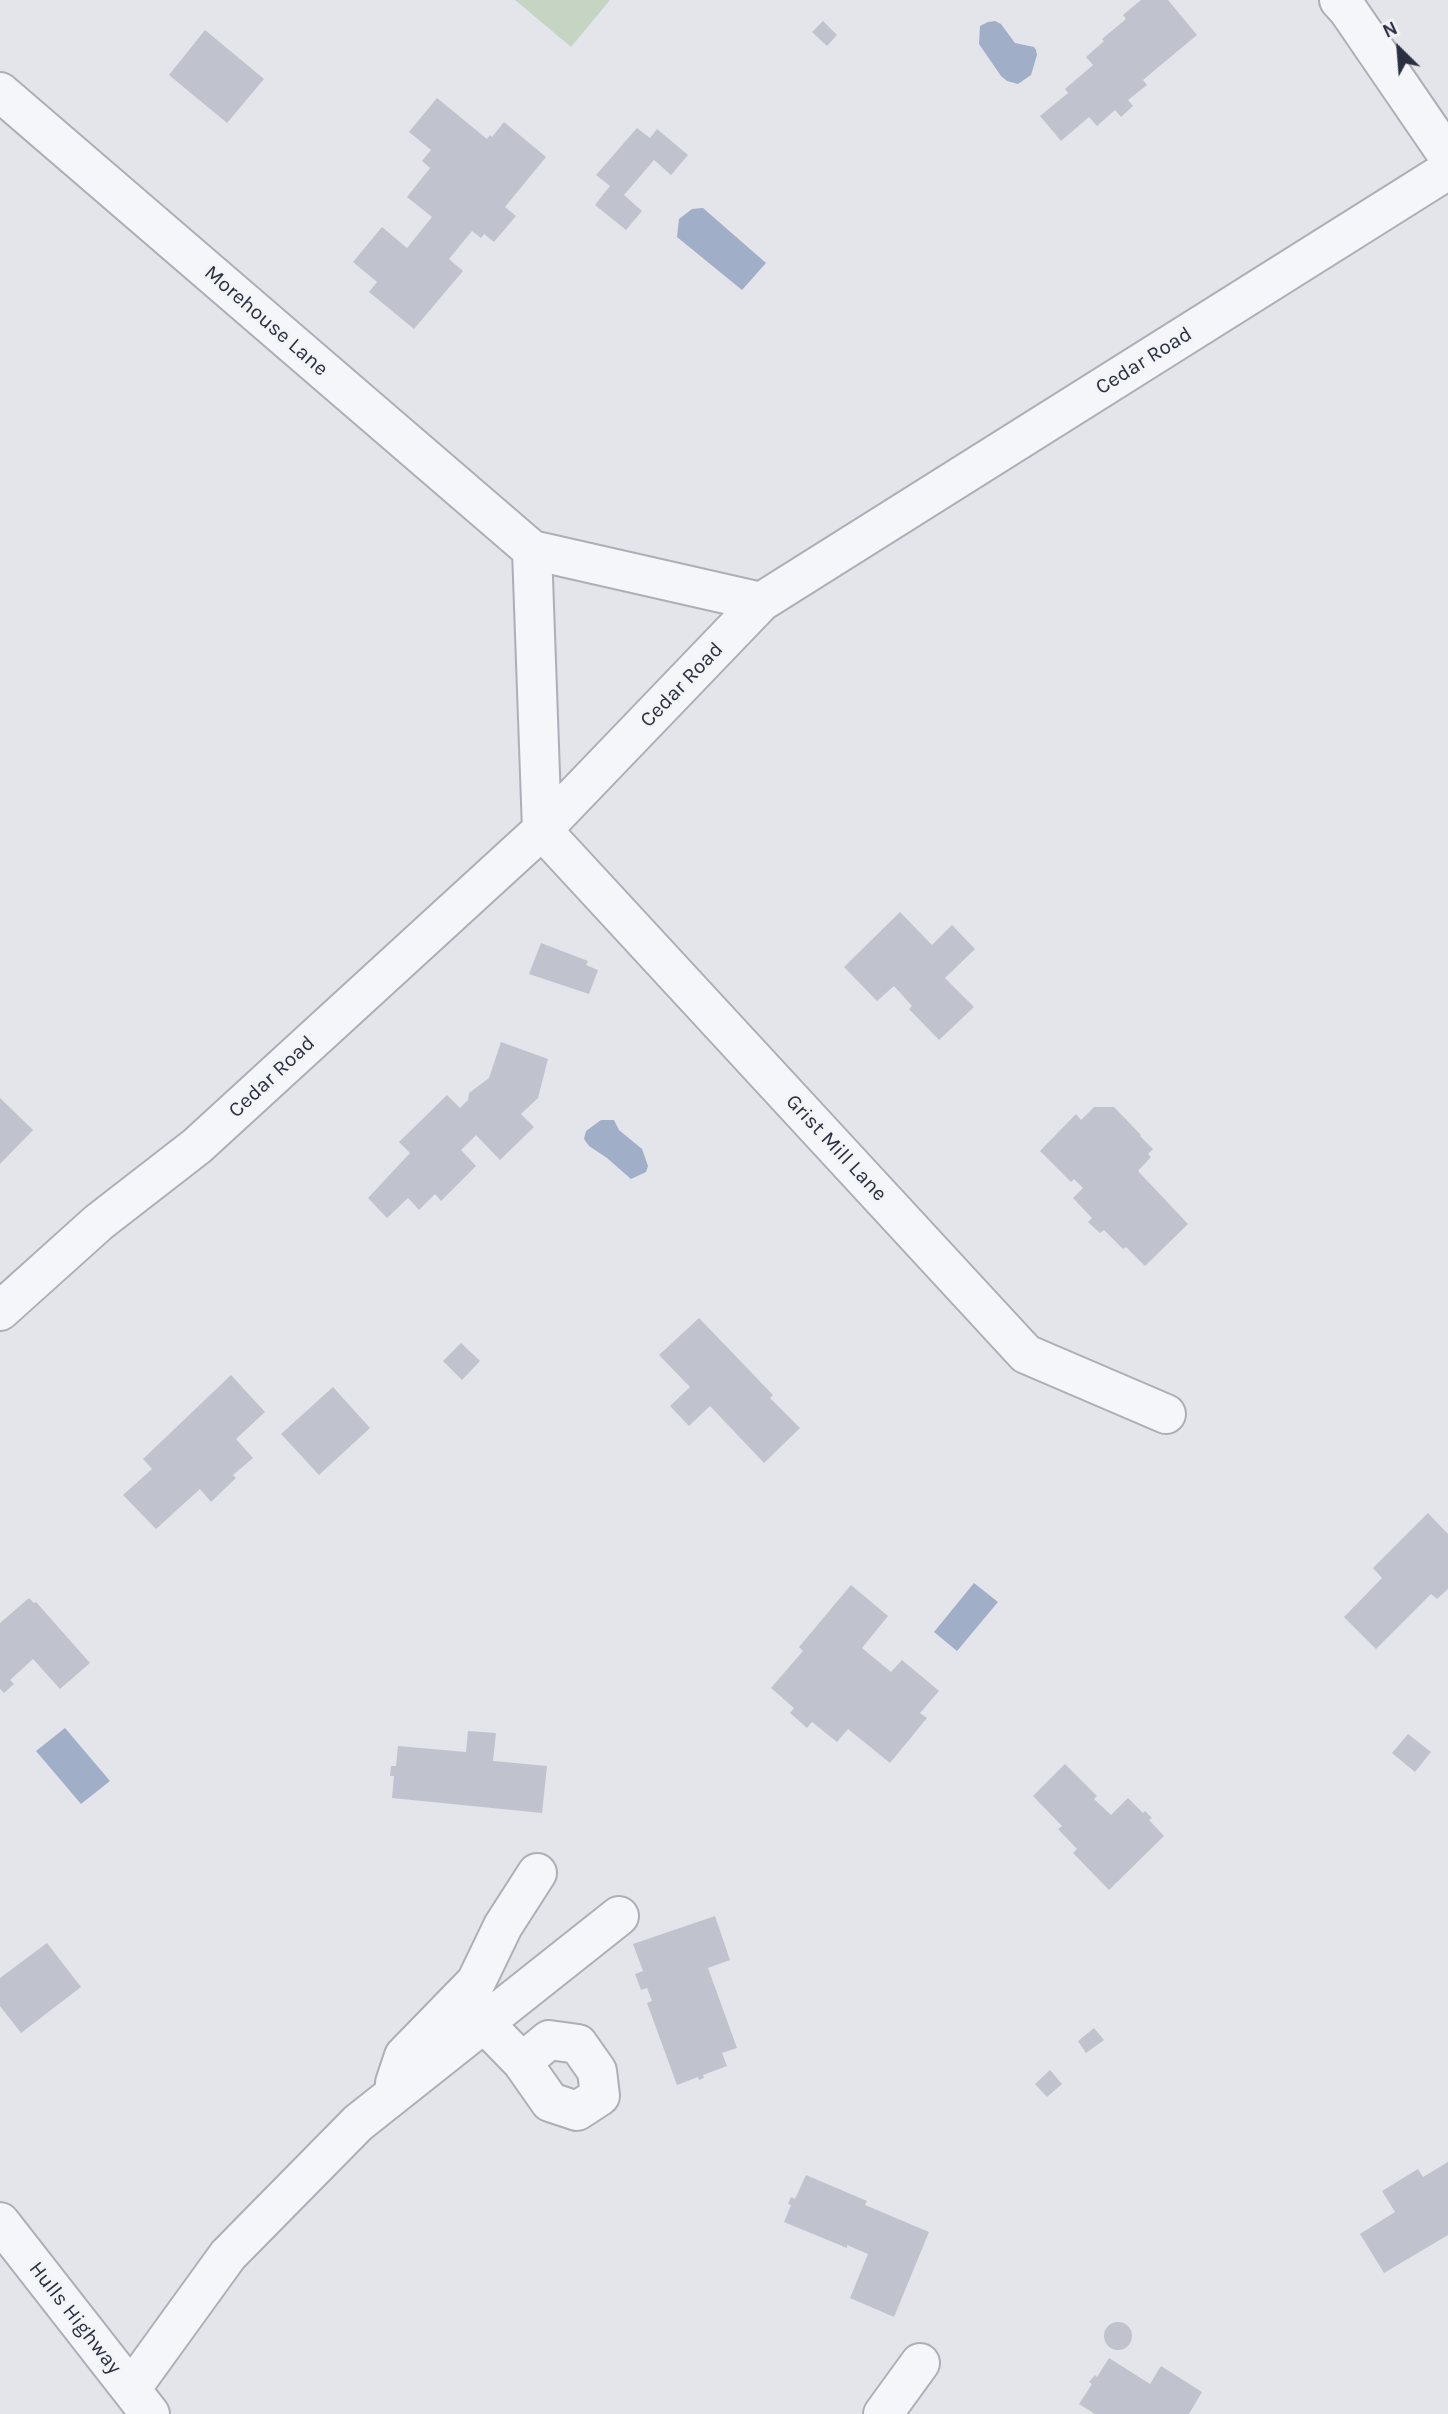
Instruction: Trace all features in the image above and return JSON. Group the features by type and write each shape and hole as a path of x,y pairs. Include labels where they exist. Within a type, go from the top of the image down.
{"street":[{"path":"1339,0 1448,156"},
{"name":"Morehouse Lane","path":"0,92 531,550 761,602"},
{"name":"Cedar Road","path":"0,1311 99,1222 197,1146 542,830 761,602 1448,170"},
{"path":"531,550 542,830"},
{"name":"Grist Mill Lane","path":"542,830 1026,1354 1166,1414"},
{"path":"391,2097 404,2056 476,1982 503,1926 537,1873"},
{"path":"141,2401 228,2255 358,2123 619,1916"},
{"path":"484,2023 522,2062"},
{"name":"Hulls Highway","path":"6,2241 141,2401"},
{"path":"883,2414 920,2363"}],"green space":[{"path":"515,0 610,0 571,47"}],"water":[{"path":"995,21 1001,24 1015,43 1034,47 1036,50 1031,75 1018,84 1001,76 979,44 980,26"},
{"path":"703,208 766,263 742,290 677,237 679,219 692,209"},
{"path":"601,1120 614,1120 619,1130 642,1149 648,1166 646,1172 631,1179 589,1146 584,1139 586,1131"},
{"path":"974,1583 998,1602 957,1651 934,1632"},
{"path":"65,1728 110,1781 81,1804 36,1751"}],"building":[{"path":"1141,0 1168,0 1197,35 1143,80 1147,85 1128,100 1133,106 1121,117 1115,110 1097,126 1089,117 1061,141 1040,116 1068,93 1065,89 1093,65 1086,57 1126,19 1123,15"},
{"path":"823,21 837,35 827,46 812,32"},
{"path":"205,30 264,79 227,123 169,75"},
{"path":"437,98 487,139 490,135 492,137 504,122 546,157 505,207 516,216 494,242 484,234 481,238 472,231 449,259 463,271 414,329 369,292 377,282 353,262 382,227 407,248 432,217 407,197 430,168 422,161 431,150 409,132"},
{"path":"637,128 650,138 657,129 688,155 671,175 654,160 624,195 642,211 626,230 595,205 610,186 596,175"},
{"path":"900,912 932,945 952,925 975,949 945,978 974,1007 939,1040 909,1009 912,1006 894,986 877,1001 844,967"},
{"path":"541,943 588,961 586,965 598,970 589,994 529,974"},
{"path":"501,1042 548,1059 538,1098 521,1114 534,1127 500,1160 476,1135 461,1150 476,1166 441,1201 435,1194 419,1210 408,1198 387,1218 368,1198 410,1153 399,1142 447,1095 460,1108 468,1100 469,1093 489,1078"},
{"path":"0,1098 33,1130 0,1164"},
{"path":"1094,1107 1114,1107 1153,1149 1148,1154 1151,1157 1138,1171 1188,1224 1145,1266 1104,1230 1100,1233 1088,1222 1092,1218 1073,1198 1083,1188 1074,1179 1071,1182 1040,1151 1076,1114 1081,1120"},
{"path":"699,1318 773,1395 770,1398 800,1428 764,1463 710,1406 689,1426 670,1406 690,1387 659,1355"},
{"path":"461,1343 480,1361 462,1380 443,1361"},
{"path":"231,1375 265,1412 236,1439 253,1458 233,1475 236,1478 211,1502 200,1489 156,1529 123,1495 152,1469 143,1459"},
{"path":"333,1387 370,1428 319,1475 281,1434"},
{"path":"1428,1513 1448,1534 1448,1589 1437,1599 1431,1594 1376,1649 1344,1617 1382,1578 1373,1568"},
{"path":"851,1585 888,1616 862,1648 891,1672 902,1660 939,1691 920,1713 927,1718 890,1763 848,1729 837,1742 812,1722 807,1728 790,1713 794,1708 771,1688 803,1651 799,1647"},
{"path":"29,1598 36,1602 90,1663 60,1689 33,1659 10,1680 14,1684 4,1693 0,1689 0,1623"},
{"path":"468,1731 496,1733 493,1761 547,1766 542,1813 392,1798 394,1776 390,1776 391,1766 396,1766 398,1746 466,1752"},
{"path":"1408,1734 1431,1752 1415,1772 1392,1753"},
{"path":"1065,1764 1097,1796 1094,1799 1111,1815 1128,1798 1152,1818 1149,1820 1164,1836 1109,1890 1073,1853 1077,1849 1058,1829 1062,1826 1033,1796"},
{"path":"715,1916 730,1960 708,1968 737,2048 722,2053 727,2066 703,2075 704,2078 699,2080 698,2077 677,2085 647,2003 652,2001 647,1988 641,1990 635,1974 643,1971 633,1944"},
{"path":"47,1943 81,1987 21,2033 0,2006 0,1978"},
{"path":"1094,2028 1104,2040 1086,2053 1078,2041"},
{"path":"1050,2070 1062,2084 1047,2097 1035,2084"},
{"path":"1448,2162 1448,2235 1384,2273 1360,2234 1395,2212 1382,2191 1418,2169 1423,2177"},
{"path":"806,2175 867,2201 865,2205 929,2232 894,2317 850,2298 868,2254 784,2222 791,2205 788,2204 791,2197 795,2199"},
{"path":"1118,2322 1128,2326 1132,2336 1128,2346 1118,2350 1108,2346 1104,2336 1108,2326"},
{"path":"1109,2358 1150,2384 1161,2366 1202,2392 1189,2414 1095,2414 1079,2404 1092,2384 1089,2382 1095,2375 1097,2377"}]}
